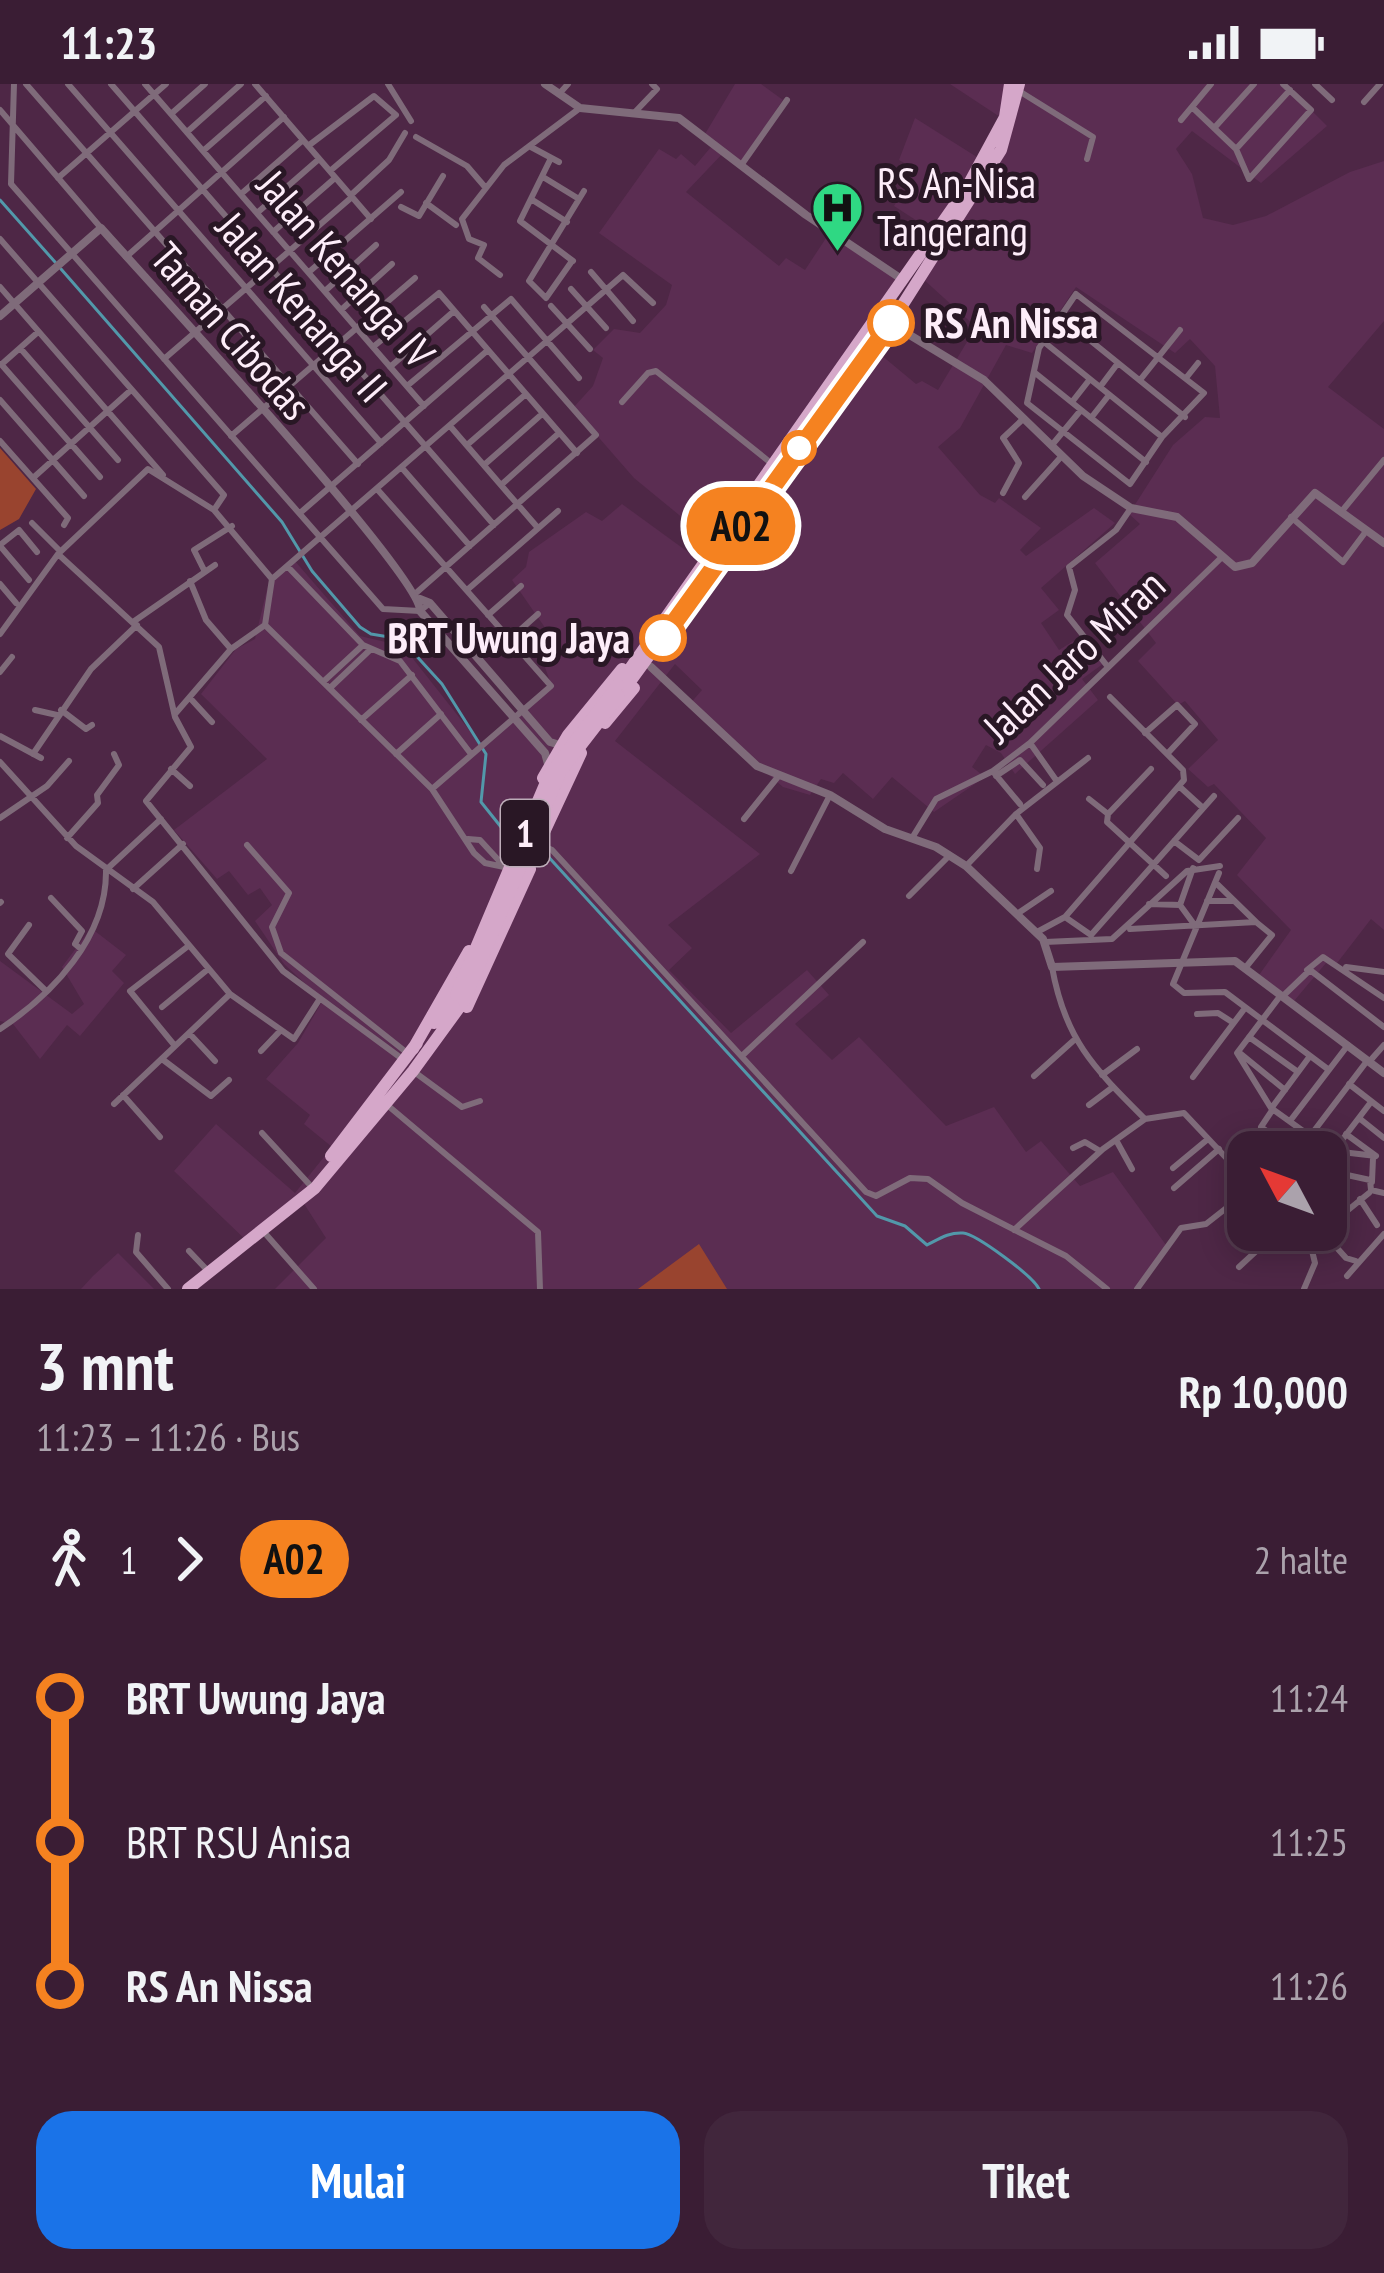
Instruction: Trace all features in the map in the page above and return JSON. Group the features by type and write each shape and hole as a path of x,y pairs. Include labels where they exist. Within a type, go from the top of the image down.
{"highway":[{"name":"1","path":"199,1284 305,1189 460,998 561,771 885,320 997,147 1016,86"},
{"name":"1","path":"654,643 774,465 885,320 904,280 997,147"},
{"path":"529,850 579,756 651,667 654,643"},
{"path":"413,1058 459,971 560,746 654,643"},
{"path":"413,1058 445,1040 478,985 531,866 521,831"},
{"name":"1","path":"305,1189 314,1188 386,1104 413,1058"}],"street":[{"path":"14,84 10,182 68,256 384,611 420,611 517,713 549,765"},
{"path":"26,84 358,464"},
{"name":"Jalan Kenanga II","path":"68,84 381,443"},
{"path":"111,84 494,525"},
{"name":"Jalan Kenanga IV","path":"145,84 424,406"},
{"path":"58,178 166,84"},
{"path":"171,114 205,84"},
{"path":"187,132 241,84"},
{"path":"255,84 371,219"},
{"path":"388,84 411,122"},
{"path":"545,84 580,108 679,118 904,280"},
{"path":"559,94 568,84"},
{"path":"635,112 657,89 652,84"},
{"path":"1181,120 1210,84"},
{"path":"1216,126 1254,84"},
{"path":"1364,102 1380,84"},
{"path":"1016,86 1094,137 1087,159"},
{"path":"1320,86 1332,100"},
{"path":"1192,107 1236,149 1249,179 1311,110 1286,87 1236,149"},
{"path":"203,151 266,96"},
{"path":"241,194 374,96 395,115 273,232"},
{"path":"742,164 787,100"},
{"path":"447,233 485,187 580,108"},
{"name":"Taman Cibodas","path":"0,110 517,713"},
{"path":"126,256 284,117"},
{"path":"164,359 351,196 389,160 405,133"},
{"path":"416,137 466,166 485,187"},
{"path":"531,147 555,161 543,177 520,221 553,246 574,262 544,297 529,279 553,246 581,195 543,177"},
{"path":"257,213 319,159"},
{"path":"401,207 419,216 443,176"},
{"path":"308,272 401,192"},
{"path":"531,199 567,222"},
{"path":"426,203 459,222 470,239 484,245 478,258 500,275"},
{"path":"0,316 101,228"},
{"path":"0,239 224,496 214,510"},
{"path":"325,291 376,245"},
{"path":"341,310 392,264"},
{"path":"591,272 633,321"},
{"path":"175,714 231,650 265,625 272,579 606,290 626,274 653,303"},
{"path":"231,436 415,278"},
{"path":"0,287 165,478"},
{"path":"571,289 606,328"},
{"path":"373,347 437,293 577,453"},
{"path":"1080,295 1203,392 1162,437 1129,484 1028,406 1043,342 1060,316 1080,295"},
{"path":"407,386 471,331 487,311 512,299 579,378"},
{"path":"551,306 590,349"},
{"path":"390,367 454,311"},
{"path":"420,611 422,598 446,567 596,435 487,311"},
{"path":"1060,316 1185,416"},
{"path":"885,320 974,372 1060,458 1131,508 1173,514 1240,568 1252,563 1315,493 1384,544"},
{"path":"1139,380 1180,330"},
{"path":"39,332 1,365 100,477"},
{"path":"1043,342 1162,437"},
{"path":"20,348 118,460"},
{"path":"299,514 488,350"},
{"path":"1100,387 1118,363"},
{"path":"1186,378 1198,363"},
{"path":"622,402 648,373 656,371 774,465"},
{"path":"1034,372 1146,462"},
{"path":"1072,402 1090,379"},
{"path":"33,478 131,390"},
{"path":"467,445 526,394"},
{"path":"1091,418 1109,395"},
{"path":"0,400 84,496"},
{"path":"1050,448 1081,410"},
{"path":"484,465 542,414"},
{"path":"1003,494 1019,463 1003,438 1022,420"},
{"path":"450,426 538,528"},
{"path":"501,485 559,433"},
{"path":"0,441 69,519 64,525"},
{"path":"1025,497 1060,458"},
{"path":"1342,511 1384,460"},
{"path":"402,468 470,546"},
{"path":"0,634 59,553 144,470 214,510 232,526 253,562 272,579"},
{"path":"377,489 550,686 432,789"},
{"path":"1108,667 1067,615 1075,590 1069,568 1116,530 1131,508"},
{"path":"467,590 558,511"},
{"path":"1292,517 1342,562 1367,530"},
{"path":"32,523 159,647 175,714 190,747 145,798 283,971 319,1000 413,1058"},
{"path":"205,571 194,550 232,526"},
{"path":"28,580 0,546 19,530 37,552"},
{"name":"Jalan Jaro Miran","path":"912,838 936,799 994,773 1030,743 1222,557"},
{"path":"0,736 37,756 59,712 91,669 135,624 215,565"},
{"path":"287,566 367,647 391,655 412,675 474,752"},
{"path":"190,581 206,620 231,650"},
{"path":"0,584 16,603"},
{"path":"488,614 521,586"},
{"path":"510,639 538,614"},
{"path":"265,625 432,789 485,863 505,867 529,850 552,850 866,1192 881,1195 922,1177 1082,1265 1107,1289"},
{"path":"326,686 367,647"},
{"path":"0,672 12,657"},
{"path":"651,667 740,752 777,778 830,795 885,830 912,838 966,866 1045,942 1073,1041 1145,1119"},
{"path":"361,720 412,675"},
{"path":"1037,932 1065,917 1180,787 1185,774 1110,697"},
{"path":"190,698 212,722"},
{"path":"1145,733 1178,705 1195,724 1167,754"},
{"path":"35,710 59,712 86,729 92,724"},
{"path":"517,713 560,746"},
{"path":"396,754 441,714"},
{"path":"1030,743 1056,779"},
{"path":"67,838 98,803 98,794 120,764 114,754"},
{"path":"966,866 1016,814 1088,758"},
{"path":"1020,804 994,773 1020,760 1042,785"},
{"path":"0,818 69,761"},
{"path":"0,762 67,838 153,902 230,994 296,1039 319,1000"},
{"path":"171,769 190,786"},
{"path":"1151,769 1108,814 1108,826 1166,876"},
{"path":"744,819 777,778"},
{"path":"1180,787 1203,808"},
{"path":"790,872 830,795"},
{"path":"1065,917 1091,935 1214,796"},
{"path":"1089,799 1108,814"},
{"path":"1016,814 1040,848 1036,868"},
{"path":"1174,841 1199,860 1238,818"},
{"path":"0,1029 82,950 103,907 106,870 161,819"},
{"path":"468,838 480,840 505,867"},
{"path":"133,889 184,844"},
{"path":"248,845 289,893 272,927 281,953 413,1058 462,1107 472,1108 480,1101"},
{"path":"909,896 950,855"},
{"path":"1193,868 1218,874 1236,901 1272,935 1246,967"},
{"path":"1128,929 1145,904 1193,868"},
{"path":"1180,905 1193,868"},
{"path":"1218,874 1172,982 1182,992 1224,992 1329,1070"},
{"path":"1018,914 1051,890"},
{"path":"52,898 82,931 75,944 82,950"},
{"path":"1207,902 1236,901"},
{"path":"1145,904 1180,905"},
{"path":"1180,905 1196,927"},
{"path":"1045,942 1101,941 1128,929 1256,922"},
{"path":"29,925 8,954 45,990"},
{"path":"744,1054 862,942"},
{"path":"175,1046 130,993 188,947"},
{"path":"1238,1054 1282,995 1320,957 1343,967 1384,998"},
{"path":"1052,967 1228,960 1246,967 1384,1073"},
{"path":"1343,967 1384,972"},
{"path":"162,1007 206,970"},
{"path":"1307,970 1384,1027"},
{"path":"114,1104 230,994"},
{"path":"1193,1077 1245,1007"},
{"path":"1197,1014 1218,1012 1234,1023"},
{"path":"262,1051 281,1030"},
{"path":"189,1033 215,1060"},
{"path":"1249,1037 1298,1072"},
{"path":"1034,1076 1073,1041"},
{"path":"1290,1121 1348,1045"},
{"path":"1314,1131 1384,1045"},
{"path":"1102,1076 1137,1049"},
{"path":"1238,1054 1286,1090"},
{"path":"1238,1054 1272,1108 1303,1131"},
{"path":"1268,1131 1261,1127 1310,1056"},
{"path":"162,1059 208,1095 230,1080"},
{"path":"1349,1084 1384,1111"},
{"path":"1089,1106 1113,1087"},
{"path":"123,1096 160,1137"},
{"path":"1347,1133 1371,1102"},
{"path":"386,1104 538,1232 540,1289"},
{"path":"1014,1230 1100,1151 1145,1119 1184,1113 1227,1158"},
{"path":"1358,1118 1384,1138"},
{"path":"262,1133 305,1189"},
{"path":"1347,1135 1374,1157"},
{"path":"1173,1168 1208,1139"},
{"path":"1116,1140 1132,1169"},
{"path":"1073,1148 1088,1142 1100,1151"},
{"path":"1174,1188 1219,1149"},
{"path":"1347,1153 1374,1157"},
{"path":"1374,1157 1371,1190 1384,1193"},
{"path":"1347,1171 1372,1182"},
{"path":"1347,1210 1370,1193"},
{"path":"1347,1276 1384,1234 1360,1199"},
{"path":"1137,1289 1181,1228 1212,1221 1227,1208"},
{"path":"263,1231 314,1289"},
{"path":"138,1235 136,1252 168,1289"},
{"path":"189,1251 199,1284"},
{"path":"1239,1267 1256,1251"},
{"path":"1304,1289 1316,1263 1314,1251"},
{"path":"1340,1251 1356,1262"}],"shaded area":[{"path":"735,84 761,84 783,100 741,162 726,150 686,192 779,266 786,258 805,270 830,232 902,280 863,340 916,384 922,381 938,390 976,327 922,278 945,239 894,206 916,170 899,160 915,118 980,159 1000,117 950,84 1285,84 1327,126 1261,183 1192,131 1176,149 1192,174 1203,218 1233,225 1266,216 1350,172 1384,161 1384,321 1328,387 1384,429 1384,930 1371,919 1334,967 1326,963 1294,1001 1259,975 1291,930 1237,875 1266,838 1214,784 1208,787 1188,769 1218,740 1185,701 1178,705 1138,661 1156,643 1095,563 1140,524 1129,514 1173,445 1205,417 1220,418 1215,366 1190,339 1175,353 1076,287 1032,353 1006,345 960,428 938,447 980,495 995,503 999,498 1041,528 1020,550 1026,556 1094,508 1115,523 1041,588 1059,610 1041,623 1059,650 1085,634 1107,661 1082,679 1098,700 1015,774 1001,753 986,745 972,767 985,777 934,812 892,777 873,799 843,773 834,783 821,779 810,795 783,787 688,706 702,690 675,664 615,741 760,854 668,925 692,948 669,970 731,1033 807,970 829,995 795,1024 832,1060 859,1037 946,1126 994,1107 1026,1152 1041,1141 1080,1186 1113,1172 1166,1245 1140,1289 275,1289 326,1238 301,1199 251,1245 174,1171 216,1124 295,1193 332,1147 304,1124 310,1115 266,1079 298,1043 323,1000 284,964 255,921 272,905 260,888 248,895 229,871 217,879 174,830 267,759 201,694 236,649 255,639 269,581 294,560 360,636 394,644 410,655 481,745 552,687 536,642 548,632 512,580 526,567 529,552 586,512 602,521 622,504 699,560 712,542 634,478 573,408 593,386 603,358 593,350 614,329 640,333 666,305 672,285 599,233 659,149 676,159 681,154 695,166 716,141 705,134"},
{"path":"0,448 36,489 19,519 0,530"},
{"path":"91,928 126,955 112,971 124,983 80,1036 67,1025 40,1059 13,1024 0,1021 0,961 72,1014 84,1004 62,967"},
{"path":"699,1244 727,1289 638,1289"},
{"path":"118,1253 154,1289 81,1289 93,1276"}],"waterway":[{"path":"0,200 55,262"},
{"path":"61,269 282,522 312,571 360,627 371,634 401,639 442,684 486,754 481,802 509,837"},
{"path":"544,852 877,1216 905,1226 927,1245 944,1236 970,1235 1016,1266 1039,1289"}],"bus line":[{"name":"A02","path":"663,638 891,323"}],"place":[{"name":"RS An-Nisa Tangerang","path":"838,253"},
{"name":"RS An Nissa","path":"891,323"},
{"name":"BRT Uwung Jaya","path":"663,638"}]}
